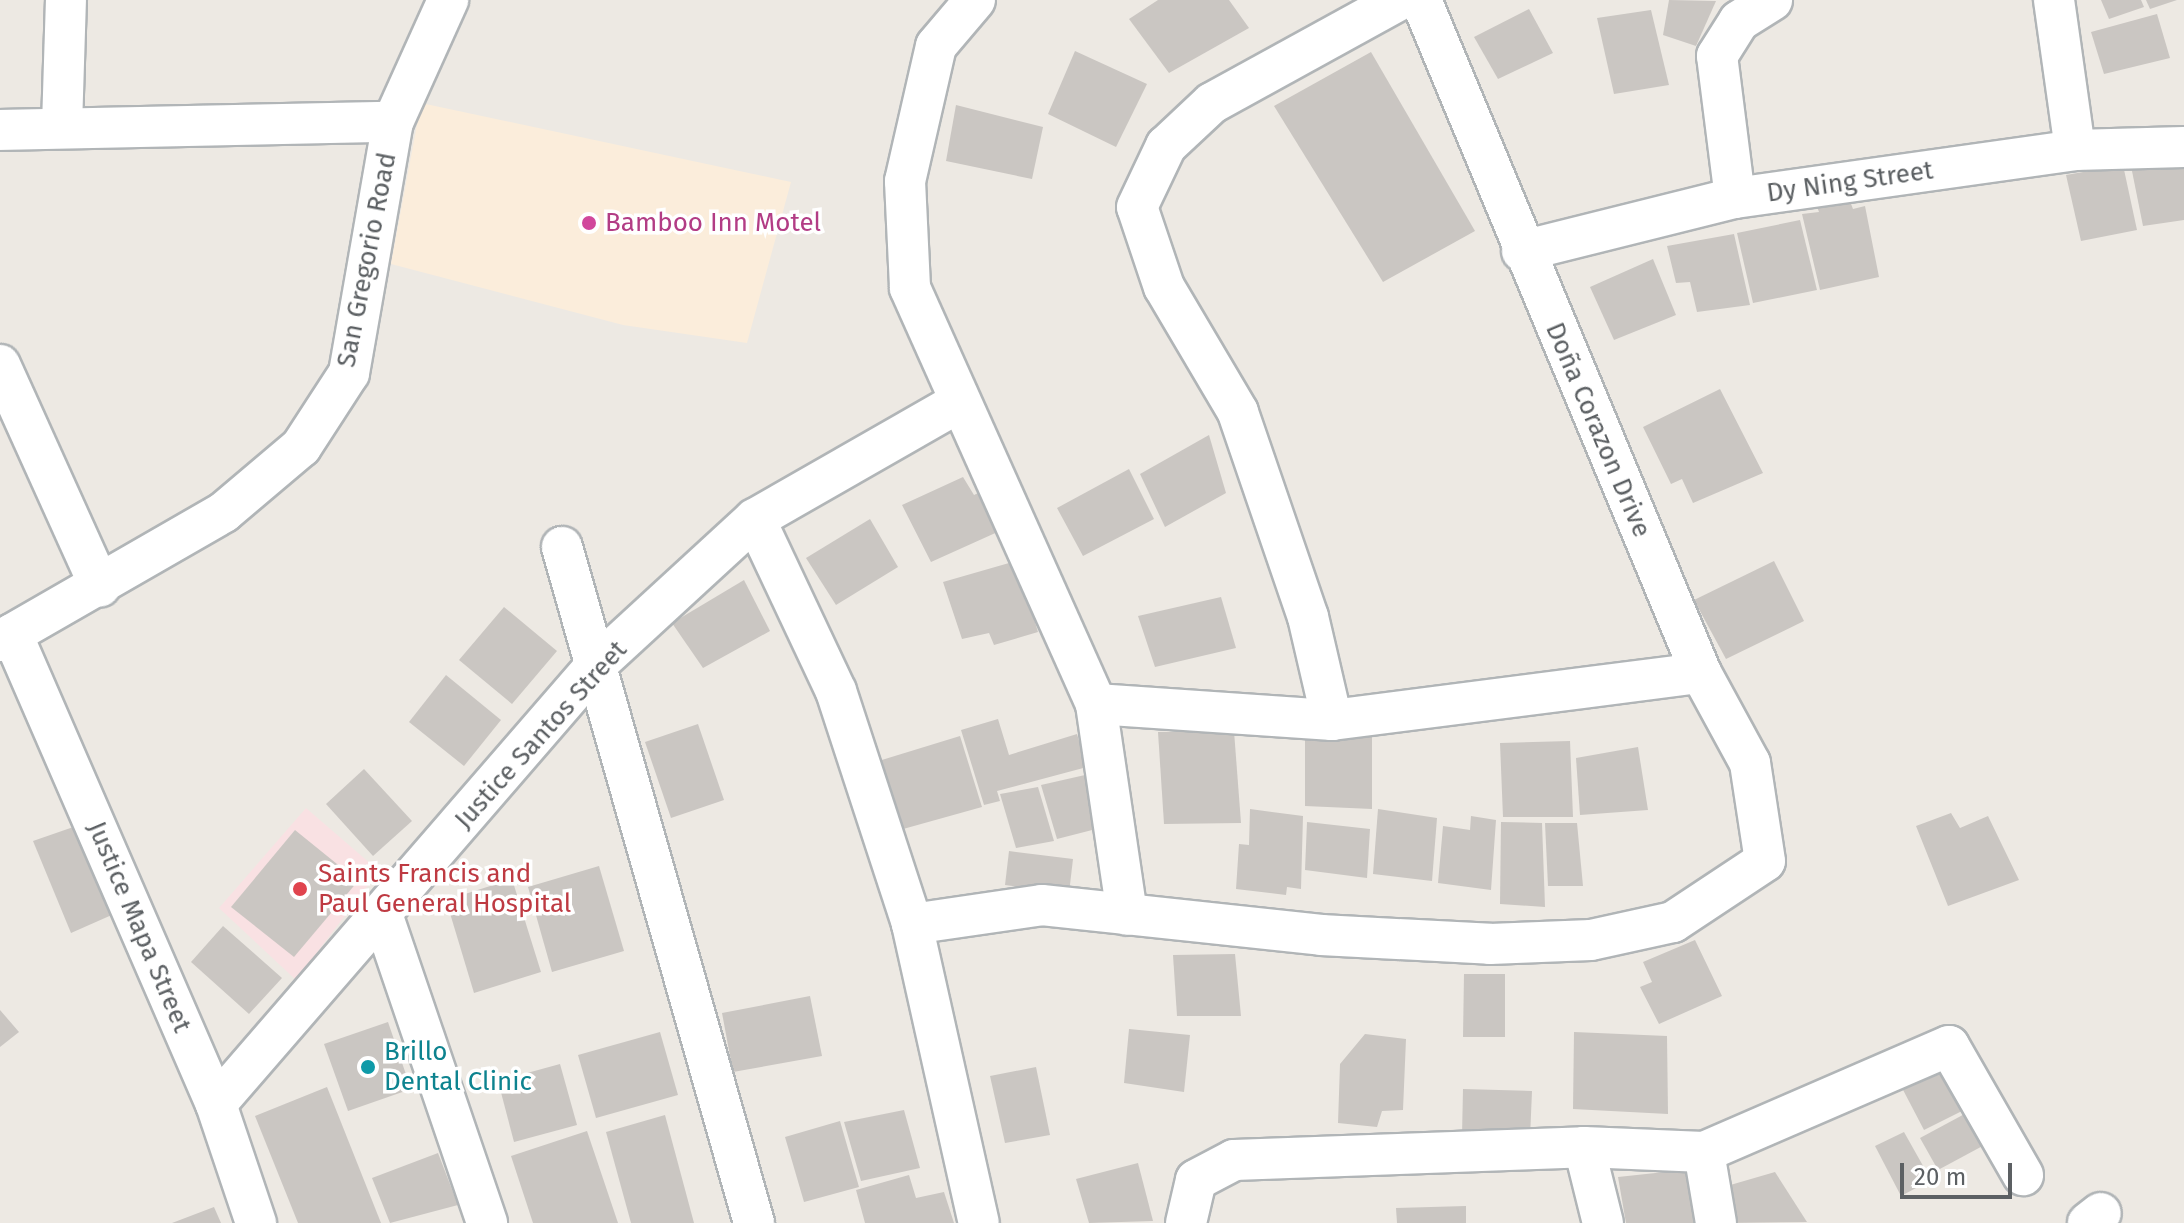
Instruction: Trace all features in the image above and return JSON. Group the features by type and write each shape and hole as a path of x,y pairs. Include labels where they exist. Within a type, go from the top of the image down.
{"street":[{"path":"62,126 66,0"},
{"name":"San Gregorio Road","path":"6,638 224,512 301,447 349,373 393,122 448,0"},
{"path":"912,924 1042,905 1127,915 1096,704 910,288 905,181 936,46 975,0"},
{"path":"1332,720 1308,617 1238,412 1164,287 1137,207 1166,146 1212,103 1399,0"},
{"name":"Doña Corazon Drive","path":"1127,915 1444,942 1591,940 1673,922 1765,861 1750,763 1701,673 1522,251 1421,0"},
{"path":"1735,198 1717,56 1739,21 1772,0"},
{"path":"2054,0 2075,150"},
{"path":"0,130 62,126 393,122"},
{"name":"Dy Ning Street","path":"1522,251 1735,198 2075,150 2184,147"},
{"path":"0,365 100,586"},
{"name":"Justice Santos Street","path":"216,1104 383,917 596,665 755,519 959,402"},
{"path":"755,519 836,691 912,924 979,1223"},
{"path":"562,547 754,1223"},
{"name":"Justice Mapa Street","path":"6,638 216,1104 256,1223"},
{"path":"1096,704 1332,720 1701,673"},
{"path":"383,917 487,1223"},
{"path":"1186,1223 1196,1180 1234,1160 1584,1147 1704,1152 1949,1046 2023,1175"},
{"path":"1584,1147 1603,1223"},
{"path":"1704,1152 1716,1223"}],"shaded area":[{"name":"Bamboo Inn Motel","path":"421,103 791,182 747,343 623,325 391,264"},
{"name":"Saints Francis and Paul General Hospital","path":"306,808 379,871 296,980 219,908"}],"building":[{"path":"1158,0 1229,0 1249,28 1169,73 1129,19"},
{"path":"1669,0 1716,1 1696,46 1663,35"},
{"path":"2101,0 2141,0 2144,7 2109,19"},
{"path":"2146,0 2177,0 2150,9"},
{"path":"1529,9 1553,53 1498,79 1474,37"},
{"path":"1651,10 1669,85 1614,94 1597,18"},
{"path":"2157,14 2170,58 2104,74 2091,32"},
{"path":"1075,51 1147,84 1116,147 1048,114"},
{"path":"1371,52 1475,231 1383,282 1274,106"},
{"path":"956,105 1043,127 1032,179 946,161"},
{"path":"2184,159 2184,220 2143,226 2131,166"},
{"path":"2123,165 2137,230 2081,241 2066,175"},
{"path":"1848,196 1853,209 1865,206 1879,277 1820,290 1802,214 1819,212 1815,201"},
{"path":"1800,220 1817,290 1753,303 1737,233"},
{"path":"1734,234 1750,305 1697,312 1690,282 1676,283 1667,246"},
{"path":"1653,259 1676,315 1614,340 1590,287"},
{"path":"1720,389 1763,473 1693,503 1682,479 1671,484 1643,427"},
{"path":"1209,435 1226,493 1165,527 1140,474"},
{"path":"1129,469 1154,519 1083,556 1057,508"},
{"path":"963,477 974,495 984,490 1002,530 931,562 902,505"},
{"path":"870,519 898,567 836,605 806,558"},
{"path":"1016,561 1038,632 994,645 989,633 962,639 943,582"},
{"path":"1774,561 1804,621 1726,659 1694,600"},
{"path":"744,580 770,631 703,668 672,623"},
{"path":"1221,597 1236,648 1155,667 1138,616"},
{"path":"504,607 557,651 512,704 459,660"},
{"path":"446,675 501,720 464,766 409,722"},
{"path":"998,719 1009,755 1077,734 1087,767 997,791 1000,801 984,805 961,730"},
{"path":"698,724 724,800 671,818 645,742"},
{"path":"1305,727 1372,731 1372,809 1305,806"},
{"path":"1234,731 1241,823 1164,824 1158,732"},
{"path":"960,736 982,807 896,831 872,763"},
{"path":"1570,741 1573,817 1503,817 1500,743"},
{"path":"1638,747 1648,810 1580,815 1576,758"},
{"path":"364,769 412,821 373,856 326,804"},
{"path":"1085,775 1100,828 1057,839 1041,785"},
{"path":"1038,787 1054,841 1016,848 1000,794"},
{"path":"1250,809 1303,816 1301,889 1287,887 1286,895 1236,889 1239,844 1249,845"},
{"path":"1378,809 1437,818 1432,881 1373,874"},
{"path":"1951,813 1960,828 1988,816 2019,880 1948,906 1916,826"},
{"path":"1471,816 1496,820 1491,890 1438,883 1443,826 1470,830"},
{"path":"1307,822 1370,829 1367,878 1305,870"},
{"path":"1501,822 1542,823 1545,907 1500,904"},
{"path":"1545,823 1577,823 1583,886 1548,886"},
{"path":"82,824 123,910 71,933 33,841"},
{"path":"295,830 358,881 294,957 231,907"},
{"path":"1009,851 1073,859 1069,893 1005,885"},
{"path":"599,866 624,951 552,972 528,887"},
{"path":"512,879 541,972 474,993 446,900"},
{"path":"223,926 282,978 249,1014 191,962"},
{"path":"1695,940 1722,996 1659,1024 1640,987 1652,982 1643,962"},
{"path":"1235,954 1241,1016 1177,1016 1173,955"},
{"path":"1464,974 1505,974 1505,1037 1463,1037"},
{"path":"810,996 822,1056 733,1072 722,1013"},
{"path":"0,1010 19,1032 0,1047"},
{"name":"Brillo Dental Clinic","path":"388,1022 411,1089 348,1111 324,1044"},
{"path":"1129,1029 1190,1035 1184,1092 1124,1083"},
{"path":"660,1032 678,1095 596,1118 578,1055"},
{"path":"1574,1032 1667,1036 1668,1114 1573,1109"},
{"path":"1365,1034 1406,1039 1403,1110 1382,1111 1377,1127 1338,1123 1340,1064"},
{"path":"1946,1063 1968,1108 1924,1130 1901,1086"},
{"path":"560,1064 577,1125 514,1142 498,1081"},
{"path":"1036,1067 1050,1135 1005,1143 990,1076"},
{"path":"327,1087 381,1223 298,1223 255,1116"},
{"path":"1463,1089 1532,1091 1530,1138 1462,1136"},
{"path":"904,1110 920,1168 861,1181 844,1122"},
{"path":"1972,1110 1990,1142 1938,1170 1920,1138"},
{"path":"665,1115 694,1223 631,1223 606,1132"},
{"path":"840,1121 859,1187 804,1202 785,1137"},
{"path":"587,1131 618,1223 533,1223 511,1156"},
{"path":"1904,1132 1931,1180 1901,1196 1875,1146"},
{"path":"438,1153 458,1205 390,1223 372,1178"},
{"path":"1138,1163 1153,1221 1089,1223 1076,1179"},
{"path":"1693,1169 1704,1223 1626,1223 1618,1177"},
{"path":"1775,1172 1807,1222 1727,1223 1720,1188"},
{"path":"909,1175 916,1198 944,1192 954,1223 865,1223 856,1190"},
{"path":"1466,1206 1466,1223 1397,1223 1396,1208"},
{"path":"214,1207 221,1223 172,1223"}],"place":[{"name":"Bamboo Inn Motel","path":"589,223"},
{"name":"Saints Francis and Paul General Hospital","path":"300,889"},
{"name":"Brillo Dental Clinic","path":"368,1067"}]}
